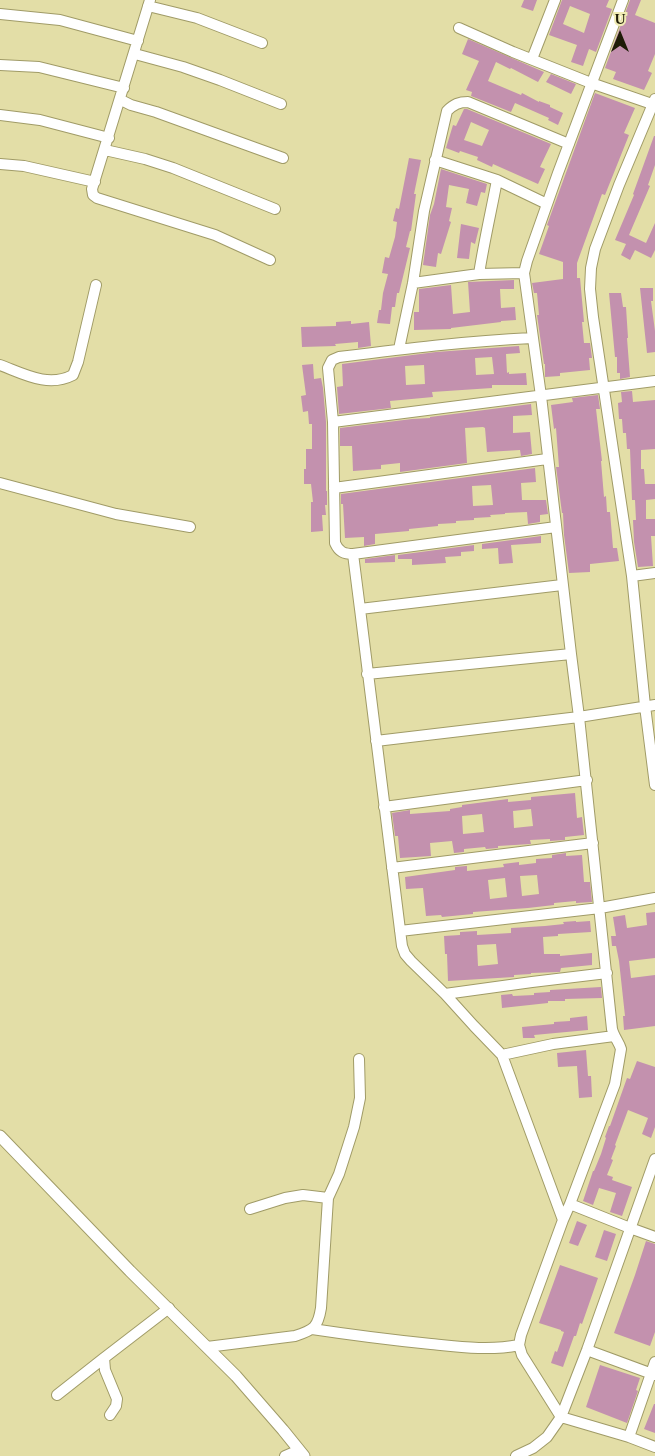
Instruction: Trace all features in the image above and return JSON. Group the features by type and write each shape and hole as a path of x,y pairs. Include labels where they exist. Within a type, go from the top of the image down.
{"street":[{"path":"532,59 555,0"},
{"path":"515,1346 521,1335 614,1084 621,1049 614,1036 587,780 570,654 541,396 524,273 526,261 623,0"},
{"path":"262,43 197,18 149,3 121,100 92,189 93,195 97,198 215,235 270,260"},
{"path":"0,14 60,20 138,41"},
{"path":"459,28 591,83 654,103 619,184 595,249 591,268 590,289 650,706 655,785"},
{"path":"135,54 193,70 281,104"},
{"path":"0,65 39,67 124,88"},
{"path":"121,100 283,158"},
{"path":"399,349 413,283 424,211 447,111 459,102 468,102 569,144"},
{"path":"0,115 40,120 109,138"},
{"path":"105,150 145,159 173,168 275,209"},
{"path":"435,160 497,180 547,204"},
{"path":"0,164 24,166 95,182"},
{"path":"479,274 497,180"},
{"path":"413,283 479,274 524,273"},
{"path":"0,366 42,380 64,380 73,375 78,362 96,284"},
{"path":"532,338 488,340 399,349 339,357 332,360 328,368 334,422 335,543 342,553 353,554 556,527"},
{"path":"334,422 655,381"},
{"path":"334,488 547,459"},
{"path":"0,483 96,507 116,514 190,527"},
{"path":"353,554 400,931 405,954 502,1055 563,1220"},
{"path":"632,576 655,573"},
{"path":"360,609 562,586"},
{"path":"367,674 570,654"},
{"path":"376,741 579,718 650,706"},
{"path":"384,806 587,780"},
{"path":"392,868 593,843"},
{"path":"400,931 600,908 655,898"},
{"path":"445,994 607,973"},
{"path":"502,1055 553,1044 614,1036"},
{"path":"207,1347 295,1336 312,1330 318,1324 321,1308 328,1198 354,1127 360,1098 359,1059"},
{"path":"0,1136 130,1271 207,1347 264,1408 301,1453 285,1456"},
{"path":"516,1456 533,1448 546,1437 561,1417 655,1159"},
{"path":"250,1209 285,1198 303,1195 328,1198"},
{"path":"570,1204 655,1237"},
{"path":"57,1395 168,1308"},
{"path":"312,1330 466,1348 515,1346"},
{"path":"515,1346 561,1417 629,1437 655,1448"},
{"path":"587,1350 653,1374"},
{"path":"104,1358 105,1370 117,1399 116,1406 110,1415"},
{"path":"629,1437 653,1374 655,1362"}],"building":[{"path":"524,0 537,0 533,11 521,7"},
{"path":"562,0 609,0 606,7 612,9 596,52 589,49 583,66 571,62 577,45 549,35","holes":["570,6 590,14 584,33 563,24"]},
{"path":"630,0 641,0 635,15 655,23 655,54 648,71 652,73 644,90 613,79 616,72 605,68"},
{"path":"468,39 544,72 538,82 496,62 488,81 521,95 522,93 563,113 558,125 548,120 549,118 515,103 511,112 471,96 472,92 466,90 479,61 462,54"},
{"path":"551,74 576,84 571,94 546,82"},
{"path":"595,93 635,108 624,133 629,135 605,195 602,194 577,263 577,278 580,278 584,322 582,322 584,343 590,343 592,358 589,358 590,370 560,373 560,376 545,377 545,364 537,315 539,315 537,293 534,293 532,283 563,279 563,262 539,254 549,226 547,225"},
{"path":"464,109 467,109 551,144 540,167 545,169 538,184 493,164 492,167 477,160 478,157 446,148 453,125 456,126","holes":["471,122 489,130 482,146 464,140"]},
{"path":"654,136 655,165 648,185 650,186 629,235 646,243 655,223 655,250 651,258 635,250 630,260 621,255 626,244 615,240 634,195"},
{"path":"409,158 421,160 414,194 416,194 411,231 406,247 410,248 399,293 397,293 395,307 392,307 390,324 377,323 388,274 382,273 385,257 389,258 395,237 397,222 393,221 396,208 399,209"},
{"path":"441,169 487,184 485,193 481,192 477,206 466,203 469,189 449,185 446,207 452,208 449,221 451,222 441,254 438,253 436,267 423,265 430,215"},
{"path":"461,224 479,228 475,244 471,242 469,259 457,258"},
{"path":"514,280 514,289 500,289 501,308 515,307 516,320 451,329 414,330 414,312 419,312 419,289 451,285 453,314 470,312 468,282"},
{"path":"640,288 653,288 653,301 651,301 655,331 655,352 647,353"},
{"path":"609,293 621,293 623,307 626,307 630,377 620,379 620,373 617,373 617,357 615,357"},
{"path":"351,321 351,324 369,322 371,346 358,348 358,342 335,344 336,346 302,347 301,327 336,326 336,322"},
{"path":"519,346 520,353 506,354 507,373 526,373 527,385 492,385 492,388 432,392 433,397 390,401 391,408 339,414 337,387 343,386 342,364 436,352","holes":["492,357 494,374 476,375 475,358","424,365 425,384 406,385 405,366"]},
{"path":"313,364 314,379 321,378 323,388 326,422 327,505 325,505 326,515 322,515 323,531 311,532 311,502 313,502 311,484 304,484 304,469 306,469 306,449 312,449 312,424 309,424 308,411 303,412 301,396 306,395 302,365"},
{"path":"632,391 633,402 655,400 655,449 641,450 641,469 644,469 645,484 655,484 655,499 646,500 646,519 655,519 655,536 651,536 653,566 638,567 634,542 633,520 636,520 635,500 632,500 630,449 627,449 626,433 623,433 622,419 619,419 618,403 622,402 621,392"},
{"path":"598,395 600,409 596,409 604,497 606,496 607,512 610,512 613,548 617,548 619,561 590,564 590,572 569,573 556,467 559,467 556,428 554,429 551,405 573,402 572,398"},
{"path":"531,404 532,415 513,416 513,433 530,432 532,454 521,456 520,450 487,452 485,428 483,427 465,428 467,463 400,472 400,463 381,465 381,469 353,471 352,446 340,446 340,428"},
{"path":"535,468 536,482 521,483 522,500 546,500 548,514 540,515 540,522 528,524 527,512 505,513 490,515 491,517 474,518 474,520 456,521 456,523 438,524 438,526 409,529 409,531 375,534 375,544 364,546 364,537 345,538 341,494","holes":["491,485 493,505 473,506 472,486"]},
{"path":"541,536 541,543 511,545 513,563 499,564 498,548 482,549 482,544"},
{"path":"474,545 474,551 461,552 461,556 445,557 446,563 412,565 412,559 398,559 398,555"},
{"path":"395,555 395,562 365,563 365,559"},
{"path":"575,793 577,818 582,817 584,835 565,837 565,840 530,840 531,844 498,846 498,848 464,849 464,852 454,853 452,841 430,843 431,856 400,858 398,836 395,836 392,813 410,810 410,814 450,811 450,809 462,807 462,805 508,799 508,802 531,800 531,797","holes":["531,809 533,826 514,828 513,811","482,814 484,832 463,834 462,816"]},
{"path":"566,853 566,856 582,855 584,882 590,882 592,902 554,903 554,905 473,912 473,914 442,917 441,915 426,916 423,888 406,889 405,877 455,870 455,867 467,866 467,871 504,867 503,864 519,862 519,865 536,863 536,859 552,858 552,855","holes":["537,875 539,894 522,896 520,876","505,878 507,897 490,899 488,880"]},
{"path":"655,912 655,958 629,961 631,978 655,975 655,1026 624,1030 623,1016 625,1016 619,961 616,946 612,946 611,936 616,936 613,917 625,915 627,928 647,925 646,913"},
{"path":"590,921 591,932 543,937 544,954 560,954 560,956 592,953 592,965 561,968 560,972 448,981 444,936 460,935 460,932 477,931 477,935 511,933 511,928 564,924 563,922","holes":["496,944 498,964 478,966 477,945"]},
{"path":"601,987 602,998 565,999 565,1001 548,1001 548,1003 502,1008 501,995 534,995 534,993 550,992 550,990"},
{"path":"587,1016 588,1030 534,1035 535,1038 523,1038 522,1027 554,1024 554,1022 570,1021 570,1018"},
{"path":"586,1050 588,1076 591,1076 592,1097 579,1098 577,1066 558,1067 557,1053"},
{"path":"637,1061 655,1067 655,1127 651,1138 642,1134 648,1118 628,1110 615,1145 611,1159 613,1160 607,1175 613,1177 612,1180 632,1187 622,1216 610,1212 616,1193 599,1188 593,1205 583,1201 627,1078 630,1079"},
{"path":"577,1221 587,1225 578,1246 569,1243"},
{"path":"604,1230 616,1234 607,1261 595,1257"},
{"path":"646,1241 655,1244 655,1332 650,1346 614,1333"},
{"path":"560,1265 598,1278 582,1324 580,1323 576,1336 574,1336 563,1367 551,1363 564,1332 539,1323"},
{"path":"600,1365 640,1378 636,1390 638,1391 627,1423 586,1407"},
{"path":"655,1404 655,1433 644,1429"}]}
